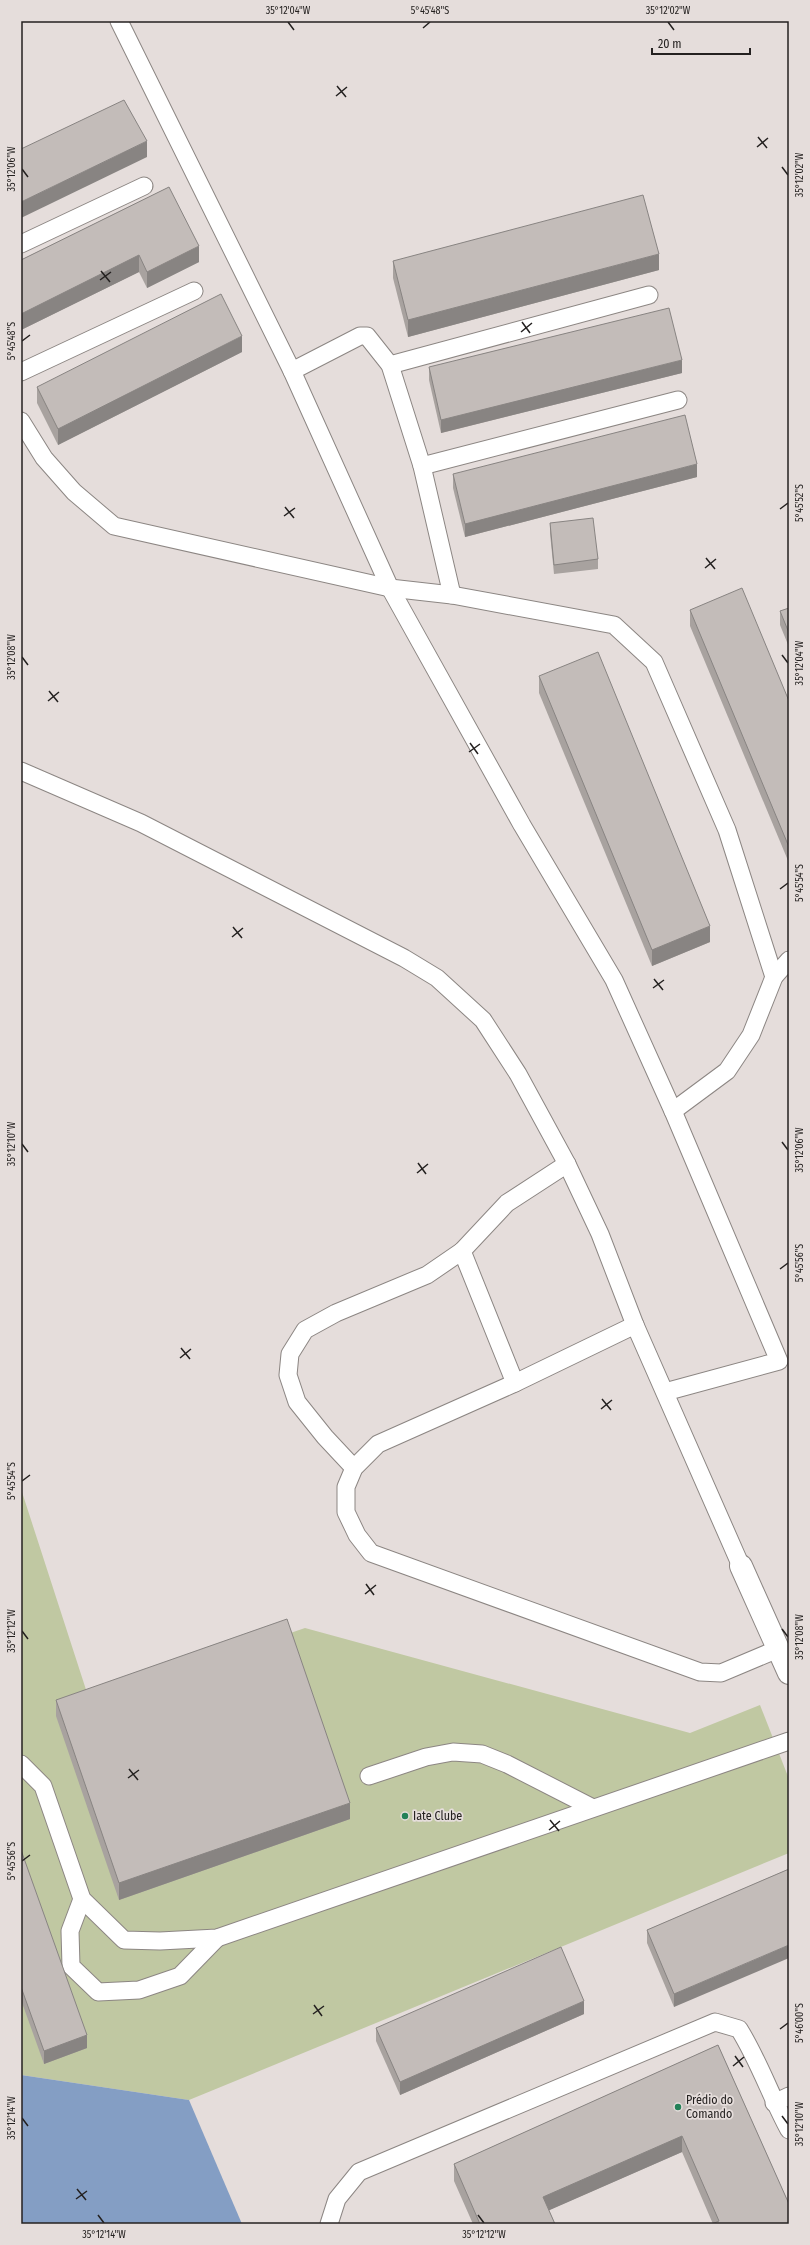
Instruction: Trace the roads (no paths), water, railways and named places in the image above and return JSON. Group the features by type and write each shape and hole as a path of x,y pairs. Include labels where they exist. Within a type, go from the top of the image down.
{"street":[{"path":"741,1566 789,1673"}],"lane":[{"path":"119,21 292,371 390,588 522,825 614,980 784,1362 665,1392"},
{"path":"21,244 144,186"},
{"path":"21,372 194,291"},
{"path":"390,365 649,295"},
{"path":"292,371 360,336 367,336 390,365 422,466 452,595"},
{"path":"422,466 678,400"},
{"path":"21,421 44,458 74,492 114,526 390,588 452,595 614,625 654,662 727,830 774,977"},
{"path":"21,771 141,823 404,958 437,978 483,1020 518,1074 567,1164 600,1234 635,1325 741,1566"},
{"path":"673,1111 727,1071 751,1035 774,977 789,960"},
{"path":"354,1468 325,1437 297,1402 288,1375 290,1354 305,1330 336,1313 428,1275 462,1251 507,1203 567,1164"},
{"path":"462,1251 515,1383"},
{"path":"635,1325 515,1383 378,1444 354,1468 346,1487 346,1512 357,1535 371,1553 700,1672 721,1673 778,1649"},
{"path":"21,1764 43,1786 82,1898 124,1940 160,1941 217,1938 789,1741"},
{"path":"369,1776 426,1757 453,1752 482,1754 507,1764 593,1808"},
{"path":"82,1898 70,1931 72,1966 98,1992 139,1990 180,1976 217,1938"},
{"path":"329,2224 337,2199 359,2172 715,2022 740,2029 782,2099 789,2130"}],"water":[{"path":"21,2075 189,2100 242,2224 21,2224"}],"place":[{"name":"Iate Clube","path":"405,1816"},
{"name":"Prédio do Comando","path":"678,2107"}]}
